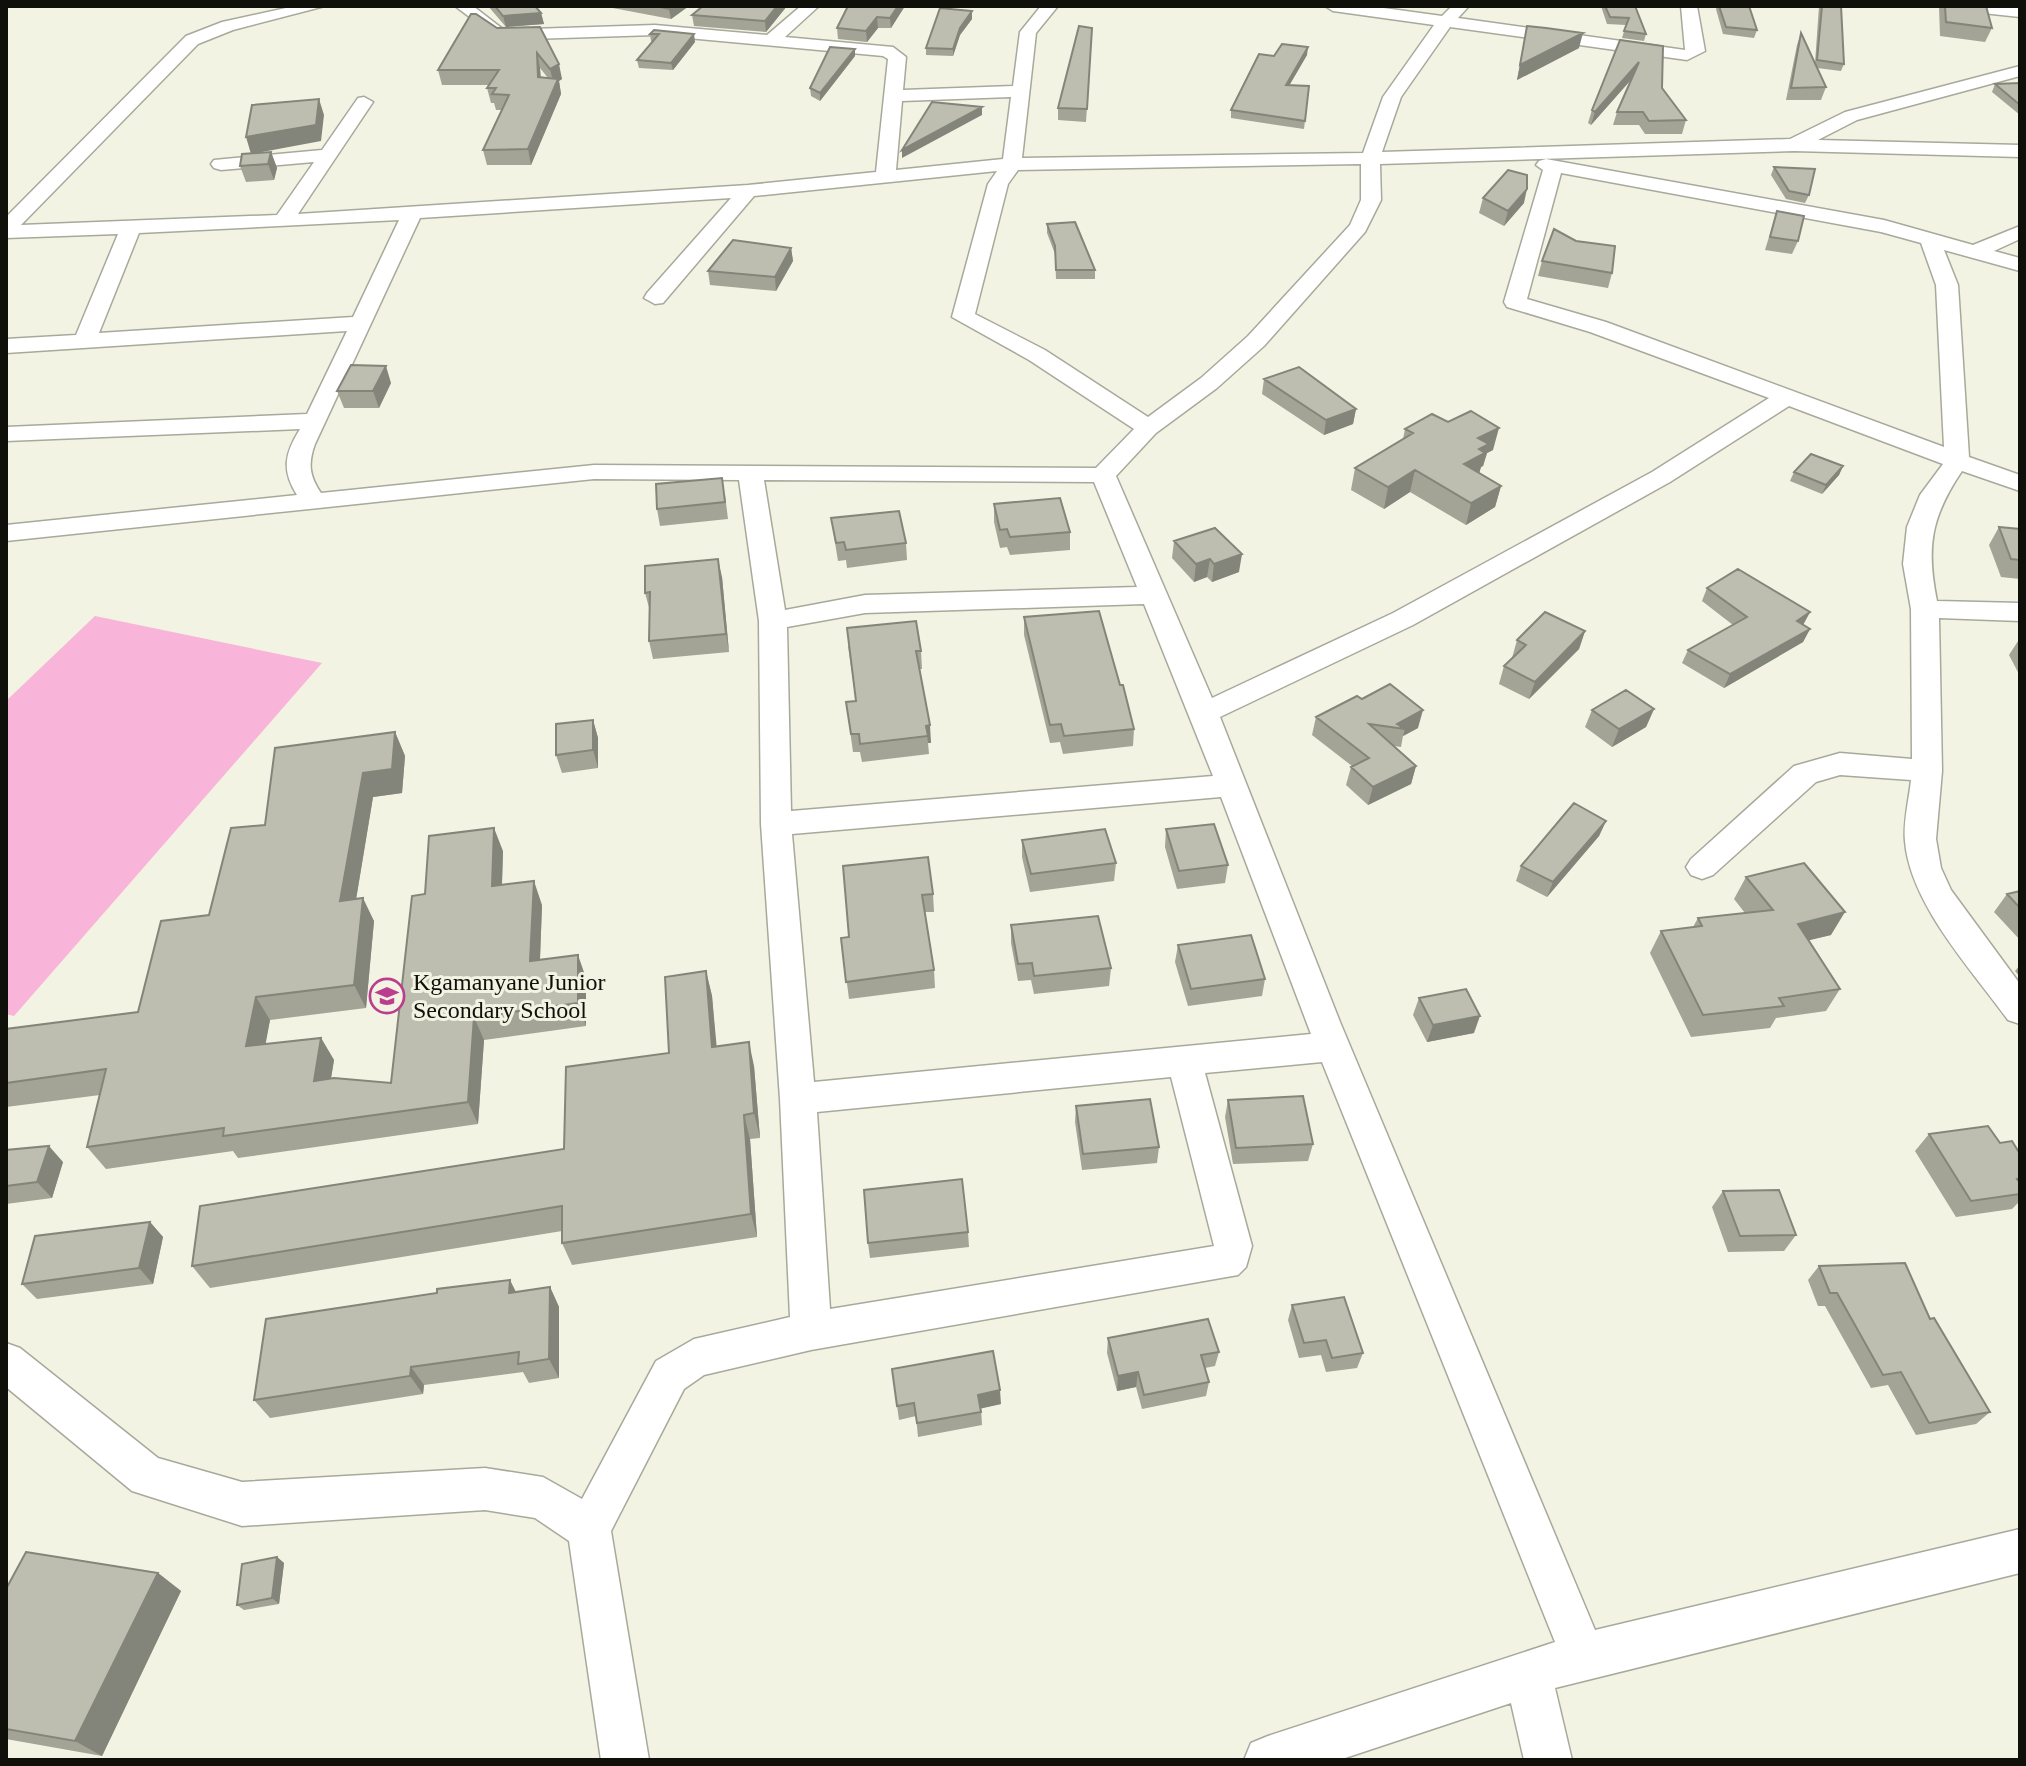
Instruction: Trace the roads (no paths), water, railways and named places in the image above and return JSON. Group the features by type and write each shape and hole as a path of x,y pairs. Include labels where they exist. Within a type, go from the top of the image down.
{"street":[{"path":"6,231 192,40 228,26 317,6"},
{"path":"463,6 500,35 621,29 671,31 894,53 897,57 885,179"},
{"path":"771,40 811,6"},
{"path":"1050,6 1028,32 1012,164 998,184 963,317 1037,355 1148,428"},
{"path":"1333,6 1687,55 1696,51 1689,6"},
{"path":"6,533 594,472 1103,475 1148,428 1209,383 1256,341 1358,228 1371,208 1371,158 1391,96 1446,20 1461,6"},
{"path":"1964,6 2020,12"},
{"path":"671,31 694,14"},
{"path":"1794,145 1851,116 2020,71"},
{"path":"893,96 1021,91"},
{"path":"283,221 364,102"},
{"path":"6,231 130,229 283,221 748,191 1012,164 1371,158 1794,145 2020,151"},
{"path":"221,164 326,155"},
{"path":"1491,155 1929,237 2020,265"},
{"path":"1553,167 1515,302 1598,327 1784,399 2020,484"},
{"path":"655,298 748,191"},
{"path":"316,503 299,483 297,453 316,421 413,212"},
{"path":"84,342 130,229"},
{"path":"1974,252 2020,232"},
{"path":"1929,237 1947,285 1957,461 1933,495 1920,527 1916,564 1925,609 1927,771 1920,839 1925,868 1937,896 2020,1010"},
{"path":"6,346 363,323"},
{"path":"1204,713 1403,619 1661,477 1784,399"},
{"path":"6,434 316,421"},
{"path":"750,473 773,621 776,824 798,1099 811,1331"},
{"path":"1103,475 1204,713 1333,1046 1583,1656"},
{"path":"773,621 865,604 1153,595"},
{"path":"1925,609 2020,612"},
{"path":"1702,867 1805,774 1840,764 1927,771"},
{"path":"776,824 929,808 1232,785"},
{"path":"798,1099 1333,1046"},
{"path":"625,1760 589,1529 670,1375 694,1358 811,1331 1224,1262 1232,1255 1233,1246 1184,1060"},
{"path":"6,1362 147,1476 242,1504 485,1489 543,1498 589,1529"},
{"path":"1268,1760 1583,1656 2020,1551"},
{"path":"1528,1674 1548,1760"}],"place":[{"name":"Kgamanyane Junior Secondary School","path":"387,996"}]}
